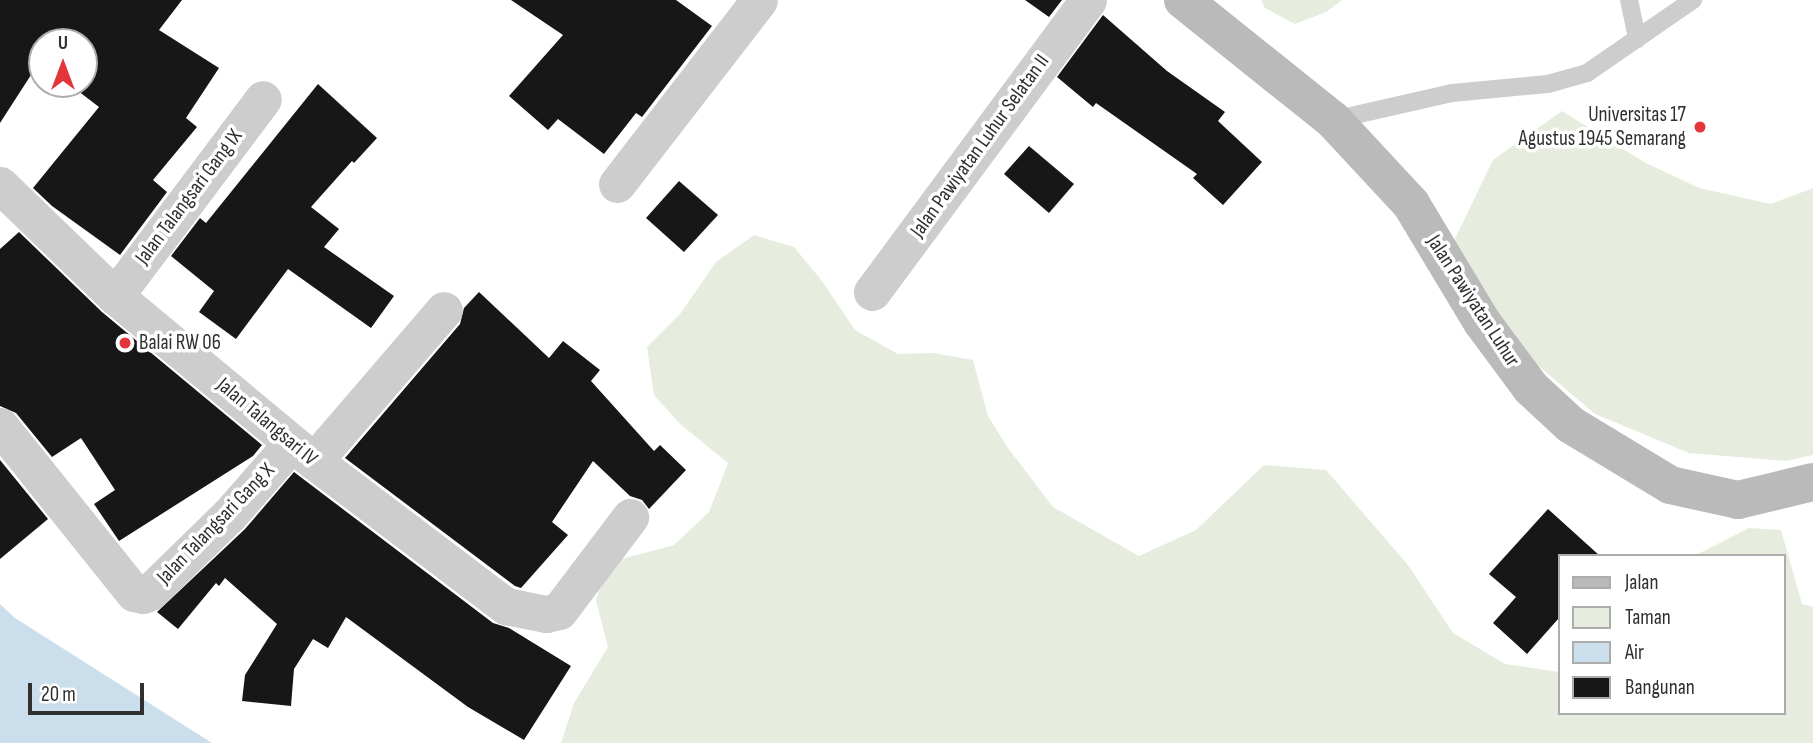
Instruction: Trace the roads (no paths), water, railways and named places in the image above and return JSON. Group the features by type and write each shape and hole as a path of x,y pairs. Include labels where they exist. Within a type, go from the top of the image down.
{"main road":[{"name":"Jalan Pawiyatan Luhur","path":"1190,2 1333,120 1411,204 1482,322 1531,388 1571,425 1670,485 1738,500 1813,482"}],"street":[{"path":"617,184 759,0"},
{"name":"Jalan Pawiyatan Luhur Selatan II","path":"872,292 1088,0"},
{"name":"Jalan Talangsari Gang IX","path":"115,296 263,99"},
{"name":"Jalan Talangsari IV","path":"0,185 115,296 303,452 506,606 546,614 559,611 630,517"},
{"name":"Jalan Talangsari Gang X","path":"0,426 134,593 150,592 230,514 303,452 444,310"}],"lane":[{"path":"1629,0 1637,40"},
{"path":"1333,120 1452,93 1561,81 1587,73 1693,0"}],"water":[{"path":"0,604 15,618 212,743 0,743"}],"place":[{"name":"Universitas 17 Agustus 1945 Semarang","path":"1700,127"},
{"name":"Balai RW 06","path":"125,343"}]}
